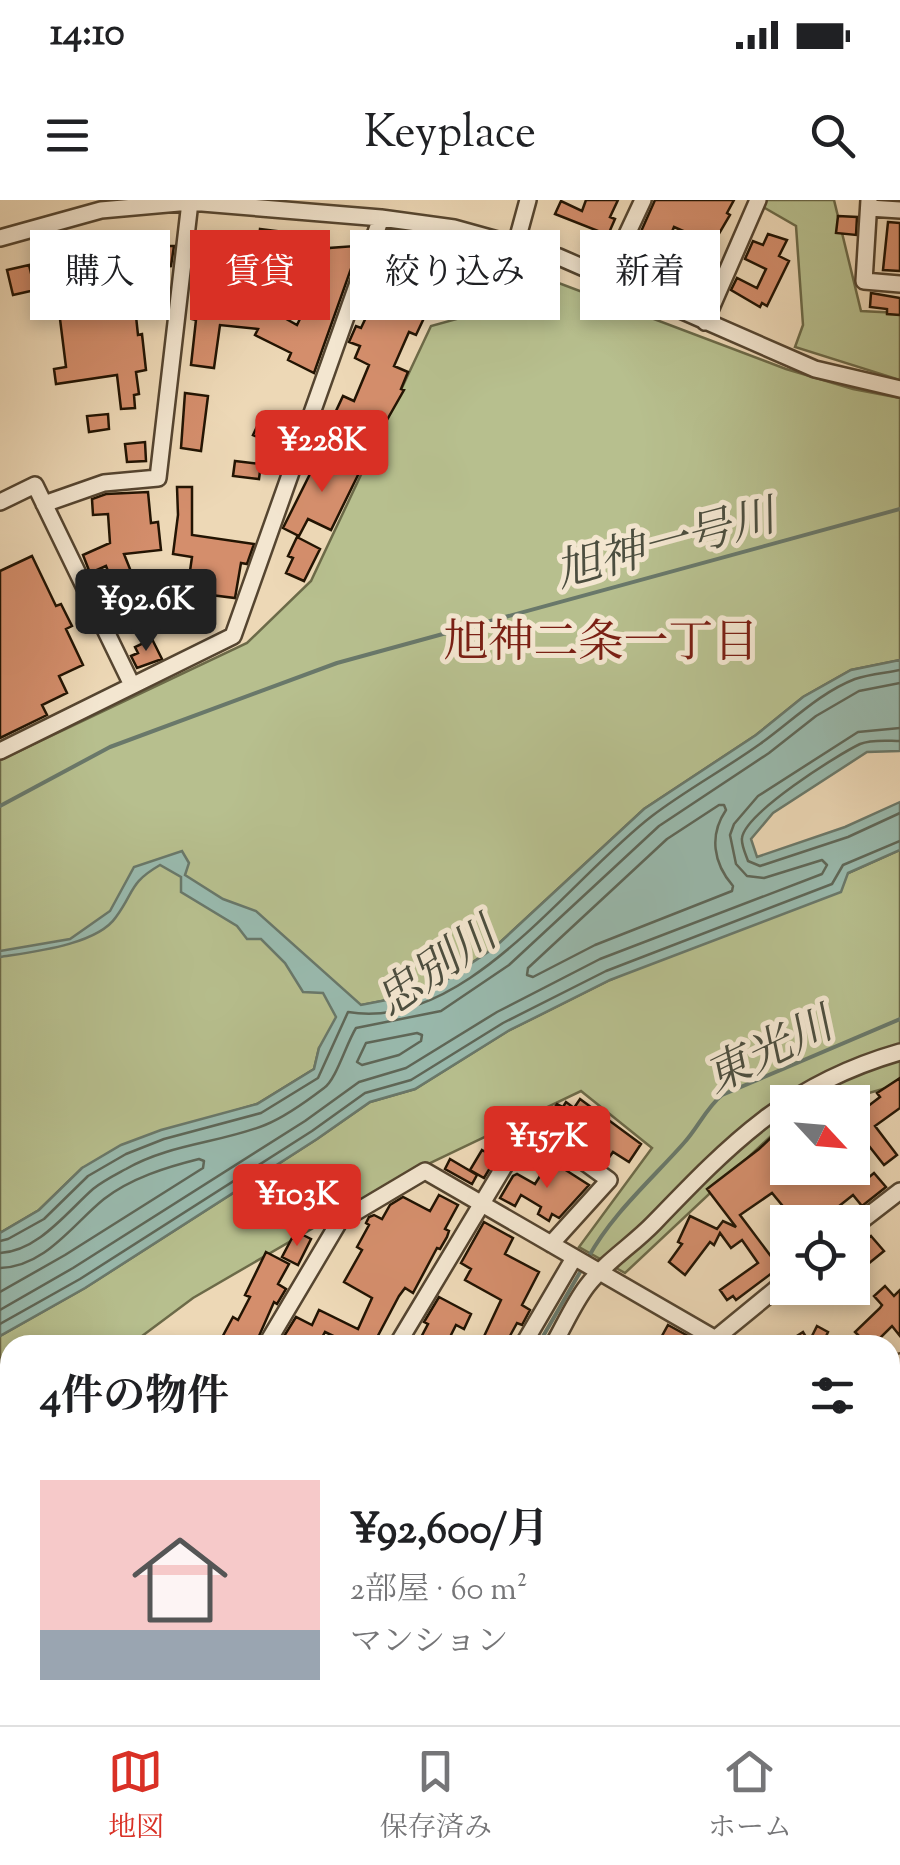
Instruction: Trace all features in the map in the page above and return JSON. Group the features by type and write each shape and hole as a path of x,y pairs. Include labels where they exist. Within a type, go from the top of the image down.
{"street":[{"path":"520,230 528,200"},
{"path":"629,230 643,200"},
{"path":"706,322 758,200"},
{"path":"0,238 101,210 190,202 381,218 462,230"},
{"path":"44,504 104,483 158,478 190,202"},
{"path":"900,210 869,204 864,281 900,284"},
{"path":"0,750 232,636 381,218"},
{"path":"702,320 816,369 900,389"},
{"path":"0,502 35,485 132,686"},
{"path":"532,1335 586,1264 771,1111 817,1083 900,1052"},
{"path":"403,1335 522,1136 541,1131 609,1180 551,1244"},
{"path":"272,1335 338,1222 425,1170 703,1335"},
{"path":"870,1214 900,1190"},
{"path":"559,1335 587,1286 586,1264"},
{"path":"725,1335 770,1295"}],"green space":[{"path":"751,200 834,200 861,311 900,313 900,380 795,347 803,325 796,226"},
{"path":"560,283 580,291 580,320 656,320 786,369 900,398 900,660 851,670 803,697 756,735 644,809 494,948 428,992 362,1005 319,1048 314,1069 257,1104 82,1168 39,1210 0,1233 0,760 247,643 311,581 431,326 453,320 560,320"},
{"path":"900,850 900,1084 870,1093 870,1085 770,1085 770,1137 625,1273 579,1247 652,1148 581,1091 430,1163 339,1213 193,1298 143,1335 2,1335 85,1288 370,1102 415,1089 508,1031 610,980"}],"water":[{"path":"900,660 900,751 867,752 773,813 751,839 757,857 845,827 900,802 900,850 848,873 841,892 610,980 508,1031 415,1089 370,1102 85,1288 0,1335 0,1233 39,1210 82,1168 121,1145 257,1104 314,1069 319,1048 336,1017 323,993 303,992 285,963 261,939 247,939 237,926 181,892 181,877 160,865 137,883 107,927 94,934 29,953 0,957 0,951 70,939 110,911 134,867 182,851 189,863 185,875 223,899 256,911 361,1005 428,992 494,948 644,809 756,735 803,697 851,670"}],"building":[{"path":"586,200 618,200 610,217 615,219 610,230 595,230 555,214 561,201 582,211"},
{"path":"655,200 734,200 720,232 674,227 642,230"},
{"path":"838,216 857,217 856,235 836,233"},
{"path":"888,222 900,223 900,271 883,270"},
{"path":"768,234 787,240 779,256 789,261 767,306 762,303 760,307 731,290 737,278 757,288 766,269 745,259 753,241 763,245"},
{"path":"350,246 350,272 314,373 288,360 291,353 255,335 258,329 220,325 214,368 191,365 196,320 288,320 297,325 299,320 330,320 330,248"},
{"path":"29,265 30,291 13,295 7,270"},
{"path":"871,293 900,298 900,315 870,307"},
{"path":"60,320 136,320 146,370 136,372 139,394 134,395 135,408 121,409 117,375 56,384 54,369 66,367"},
{"path":"365,320 423,320 416,335 409,332 394,366 408,372 401,389 404,390 375,441 363,436 365,430 336,417 343,396 354,401 369,365 355,358 360,346 349,342 356,326 361,328"},
{"path":"185,393 208,396 201,451 181,448"},
{"path":"108,414 109,429 89,432 87,416"},
{"path":"261,418 293,432 286,449 253,435"},
{"path":"145,442 146,461 127,462 125,444"},
{"path":"326,451 359,473 331,530 308,519 299,536 283,528 319,456 323,458"},
{"path":"235,461 261,464 259,479 233,476"},
{"path":"177,487 192,487 192,535 254,544 247,564 241,563 235,598 187,592 192,557 173,554"},
{"path":"148,492 151,523 158,522 161,550 124,554 140,594 131,598 139,616 116,626 108,609 121,604 106,566 90,573 83,555 110,543 108,514 93,515 92,499 106,494"},
{"path":"297,537 320,549 304,581 286,573 293,558 288,556"},
{"path":"32,556 56,606 61,604 72,626 66,629 83,665 59,676 67,693 42,705 47,715 0,738 0,571"},
{"path":"152,639 162,659 137,668 131,656 138,653 135,647"},
{"path":"900,1078 900,1108 875,1126 897,1155 884,1165 870,1147 870,1105 880,1097 877,1093"},
{"path":"580,1099 641,1144 629,1162 613,1152 605,1163 560,1131 563,1127 548,1117 557,1104 563,1107 566,1102 574,1108"},
{"path":"770,1139 770,1185 870,1185 874,1173 886,1187 863,1205 853,1195 840,1205 782,1205 772,1193 740,1215 770,1255 770,1274 736,1300 733,1296 727,1300 720,1290 758,1263 742,1240 731,1248 720,1233 714,1245 710,1242 685,1275 669,1262 682,1244 678,1242 690,1216 717,1229 723,1221 736,1227 707,1189"},
{"path":"482,1150 496,1158 484,1178 470,1170"},
{"path":"450,1159 477,1175 472,1184 445,1169"},
{"path":"550,1160 589,1185 559,1218 552,1214 549,1221 538,1214 541,1207 521,1195 515,1206 500,1198 517,1174 535,1184"},
{"path":"439,1195 458,1205 440,1249 437,1248 413,1293 405,1288 399,1296 378,1335 285,1335 296,1317 312,1325 319,1310 358,1329 372,1298 344,1282 362,1250 357,1247 369,1217 382,1219 390,1205 403,1197 430,1211"},
{"path":"484,1222 513,1238 505,1254 539,1272 522,1305 530,1310 510,1335 485,1335 501,1300 465,1280 471,1269 461,1263"},
{"path":"301,1234 311,1239 298,1265 282,1257 292,1238 297,1240"},
{"path":"870,1237 884,1251 870,1262"},
{"path":"266,1252 289,1264 278,1284 286,1289 277,1304 274,1302 259,1335 223,1335 233,1317 238,1320 250,1297 245,1295"},
{"path":"885,1286 894,1296 900,1290 900,1335 892,1326 883,1335 855,1332 882,1305 874,1296"},
{"path":"439,1297 471,1314 464,1329 456,1325 451,1335 422,1335 428,1324 424,1322"},
{"path":"668,1325 686,1335 662,1335"},
{"path":"817,1326 828,1332 827,1335 812,1335"}],"waterway":[{"name":"旭神一号川","path":"0,806 110,747 337,663 900,509"},
{"name":"東光川","path":"588,1258 620,1213 722,1095 900,1019"},
{"name":"東光川","path":"544,1335 583,1267"}],"district":[{"name":"旭神二条一丁目","path":"601,640"}],"water label":[{"name":"忠別川","path":"435,966"}]}
